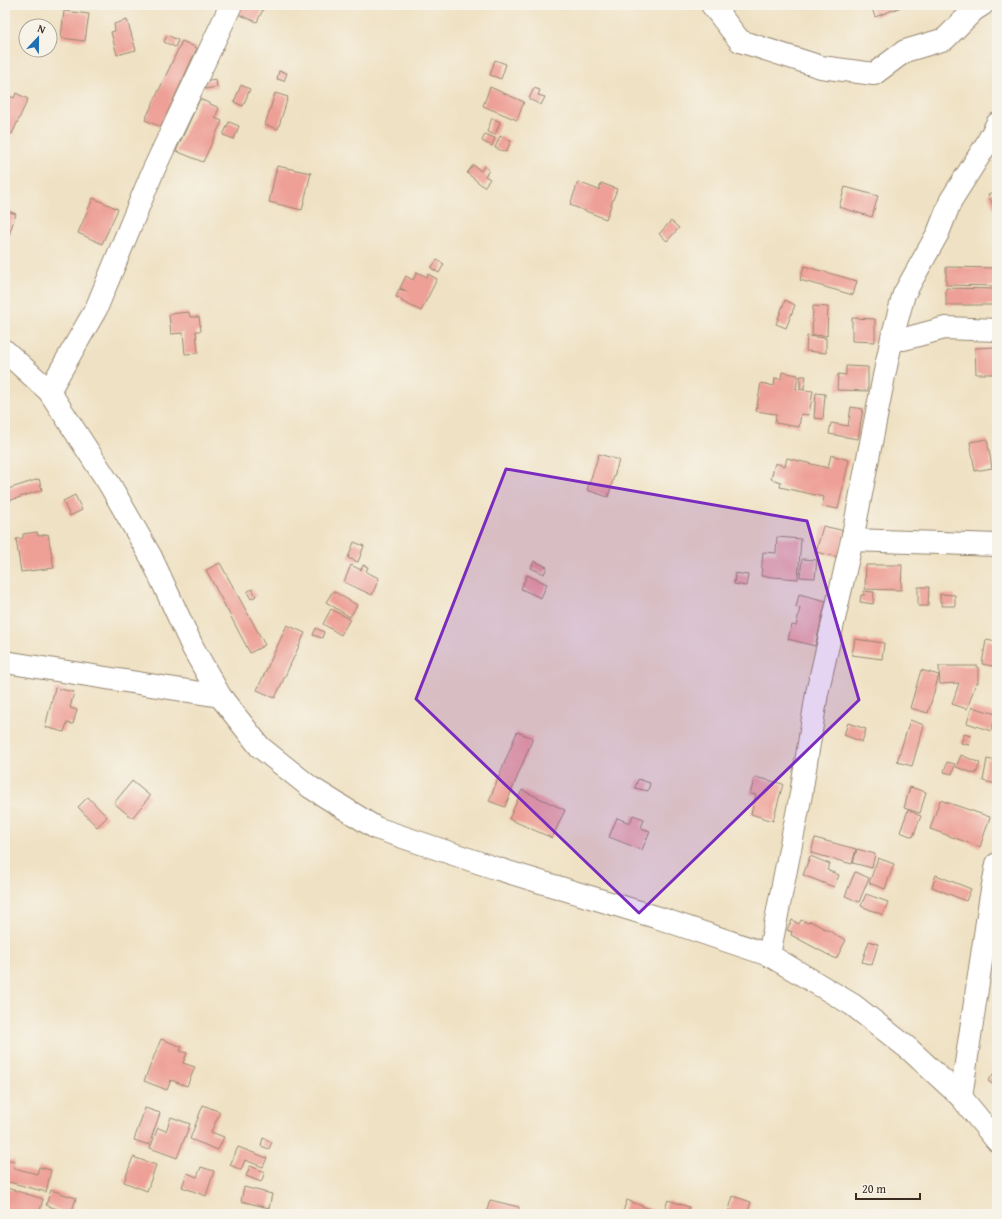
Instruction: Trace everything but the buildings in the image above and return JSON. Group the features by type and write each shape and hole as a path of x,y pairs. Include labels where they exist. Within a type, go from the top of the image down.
{"street":[{"path":"49,391 96,308 153,171 232,5"},
{"path":"712,5 740,41 821,67 874,74 905,51 945,39 974,10 982,5"},
{"path":"769,955 802,794 817,693 852,540 892,338 904,294 938,233 951,200 986,145 997,124"},
{"path":"892,338 904,339 945,328 997,330"},
{"path":"5,351 49,391 110,485 151,558 193,648 220,696 260,747 310,787 376,828 495,868 659,918 769,955 853,1005 909,1050 961,1097 997,1141"},
{"path":"852,540 997,545"},
{"path":"5,662 220,696"},
{"path":"961,1097 988,909 997,864"}],"highlighted area":[{"path":"506,469 807,521 859,700 639,913 416,699"}]}
